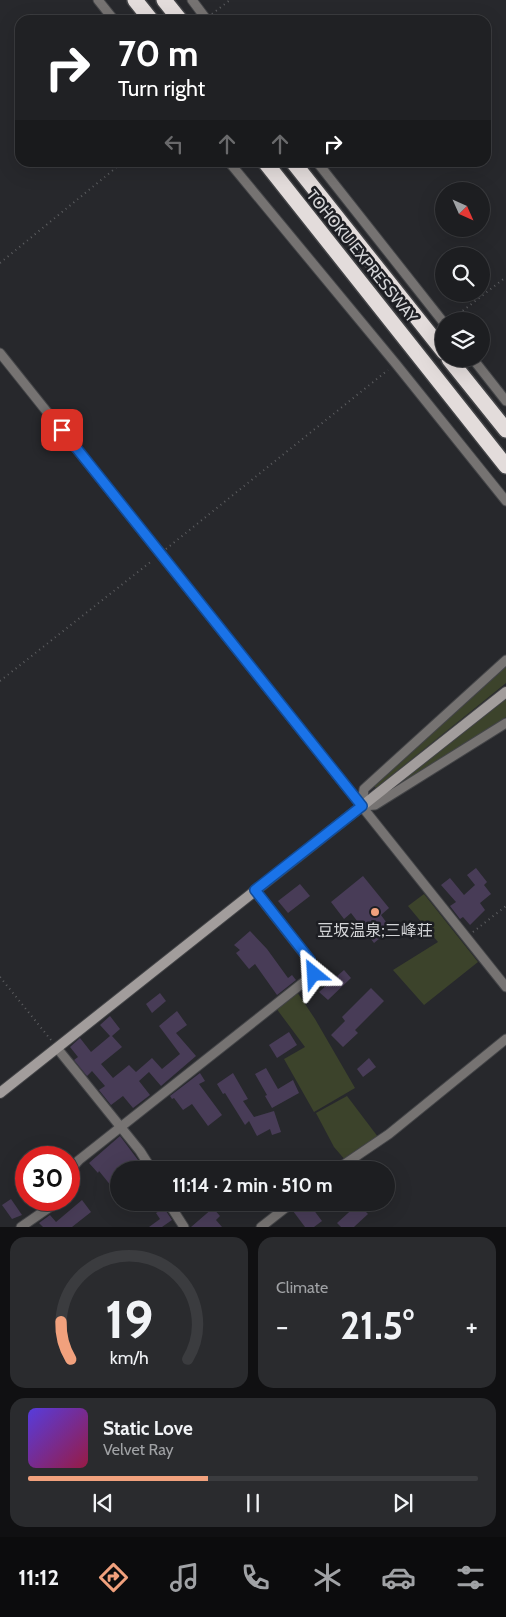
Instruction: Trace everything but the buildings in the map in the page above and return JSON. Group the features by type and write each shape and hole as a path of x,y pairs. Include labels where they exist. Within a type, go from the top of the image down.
{"highway":[{"path":"136,0 147,15"},
{"path":"164,0 176,15"},
{"name":"TOHOKU EXPRESSWAY","path":"269,167 506,466"},
{"name":"TOHOKU EXPRESSWAY","path":"297,167 435,341"},
{"path":"455,367 506,430"}],"street":[{"path":"98,0 110,15"},
{"path":"192,0 204,15"},
{"path":"233,167 506,501"},
{"path":"321,167 435,312"},
{"path":"0,353 506,987"},
{"path":"478,367 506,401"},
{"path":"362,806 364,789 506,660"},
{"path":"0,1093 506,692"},
{"path":"362,806 375,805 506,723"},
{"path":"80,1160 119,1126 314,974 310,960 255,890"},
{"path":"349,1161 389,1134 506,1039"},
{"path":"57,1048 146,1161"},
{"path":"21,1227 44,1211"},
{"path":"174,1211 184,1227"},
{"path":"261,1227 281,1211"}],"path":[{"path":"212,15 230,0"},
{"path":"0,263 117,167"},
{"path":"461,312 506,277"},
{"path":"0,681 396,364"},
{"path":"466,938 506,906"},
{"path":"0,977 57,1048"}],"green space":[{"path":"506,663 506,683 376,788 374,786"},
{"path":"506,698 506,717 377,801"},
{"path":"424,894 478,962 424,1005 393,970 438,942 408,906"},
{"path":"297,992 355,1088 314,1112 284,1059 305,1047 276,1008"},
{"path":"347,1096 378,1137 346,1161 334,1147 316,1113"}],"place":[{"name":"豆坂温泉;三峰荘","path":"375,912"}],"route":[{"path":"62,430 362,806 255,890 310,960 314,974"}]}
